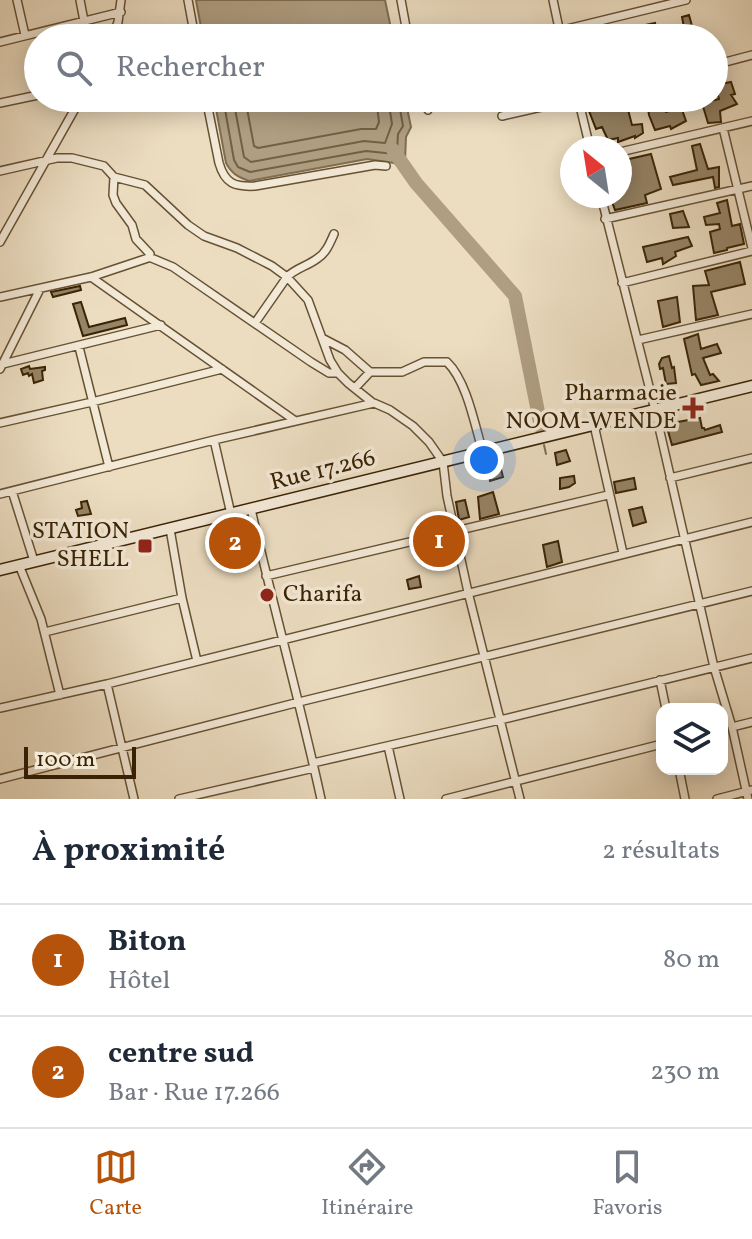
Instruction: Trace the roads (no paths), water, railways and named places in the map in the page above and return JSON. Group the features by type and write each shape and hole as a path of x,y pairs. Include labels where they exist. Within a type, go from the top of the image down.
{"main road":[{"name":"Rue 17.266","path":"0,570 752,386"}],"street":[{"path":"17,0 24,31"},
{"path":"80,0 84,21"},
{"path":"117,24 121,0"},
{"path":"188,0 192,24"},
{"path":"401,0 405,24"},
{"path":"553,0 558,24"},
{"path":"597,24 686,0"},
{"path":"71,24 121,12"},
{"path":"0,42 24,35"},
{"path":"728,61 752,55"},
{"path":"0,103 24,98"},
{"path":"0,242 73,112"},
{"path":"209,112 221,171 231,184 255,186 375,165 386,166"},
{"path":"502,116 519,112"},
{"path":"582,112 587,136"},
{"path":"632,149 752,121"},
{"path":"622,283 752,249 723,128"},
{"path":"0,171 57,158 72,158 104,166 114,177 145,185 204,236 260,259 287,277 308,300 330,360 338,373 374,403 390,410 424,437 443,462 447,496 468,592 520,799"},
{"path":"114,177 116,203 149,257"},
{"path":"605,219 752,186"},
{"path":"603,208 655,410 714,667 749,794 717,799"},
{"path":"255,323 287,277 323,255 334,234"},
{"path":"0,297 91,277 149,257"},
{"path":"149,257 173,267 329,373 338,373"},
{"path":"91,277 294,420"},
{"path":"2,366 40,289"},
{"path":"638,340 752,314"},
{"path":"2,366 161,325"},
{"path":"322,338 345,350 370,372 402,372 429,362 444,361 450,364 462,385 483,453"},
{"path":"79,347 109,467"},
{"path":"0,423 222,369"},
{"path":"355,388 370,372"},
{"path":"0,494 374,403"},
{"path":"594,425 623,553"},
{"path":"214,440 231,514"},
{"path":"670,478 752,458"},
{"path":"12,491 34,561"},
{"path":"266,576 608,495"},
{"path":"251,509 321,799"},
{"path":"0,708 752,522"},
{"path":"170,529 197,661"},
{"path":"19,565 36,603 60,695"},
{"path":"0,779 752,591"},
{"path":"45,632 182,598"},
{"path":"179,799 752,658"},
{"path":"660,680 665,703"},
{"path":"107,684 134,799"},
{"path":"732,727 752,722"},
{"path":"446,799 656,745"},
{"path":"388,746 400,799"},
{"path":"680,775 685,799"}],"water":[{"path":"196,0 385,0 390,24 200,24"},
{"path":"217,112 408,112 411,127 406,137 405,162 399,166 367,159 249,181 236,175 226,163"}],"waterway":[{"path":"393,150 416,183 515,296 541,427"},
{"path":"544,445 546,454"}],"place":[{"name":"Pharmacie NOOM-WENDE","path":"693,408"},
{"name":"Biton","path":"439,541"},
{"name":"centre sud","path":"235,543"},
{"name":"STATION SHELL","path":"145,546"},
{"name":"Charifa","path":"267,595"}]}
